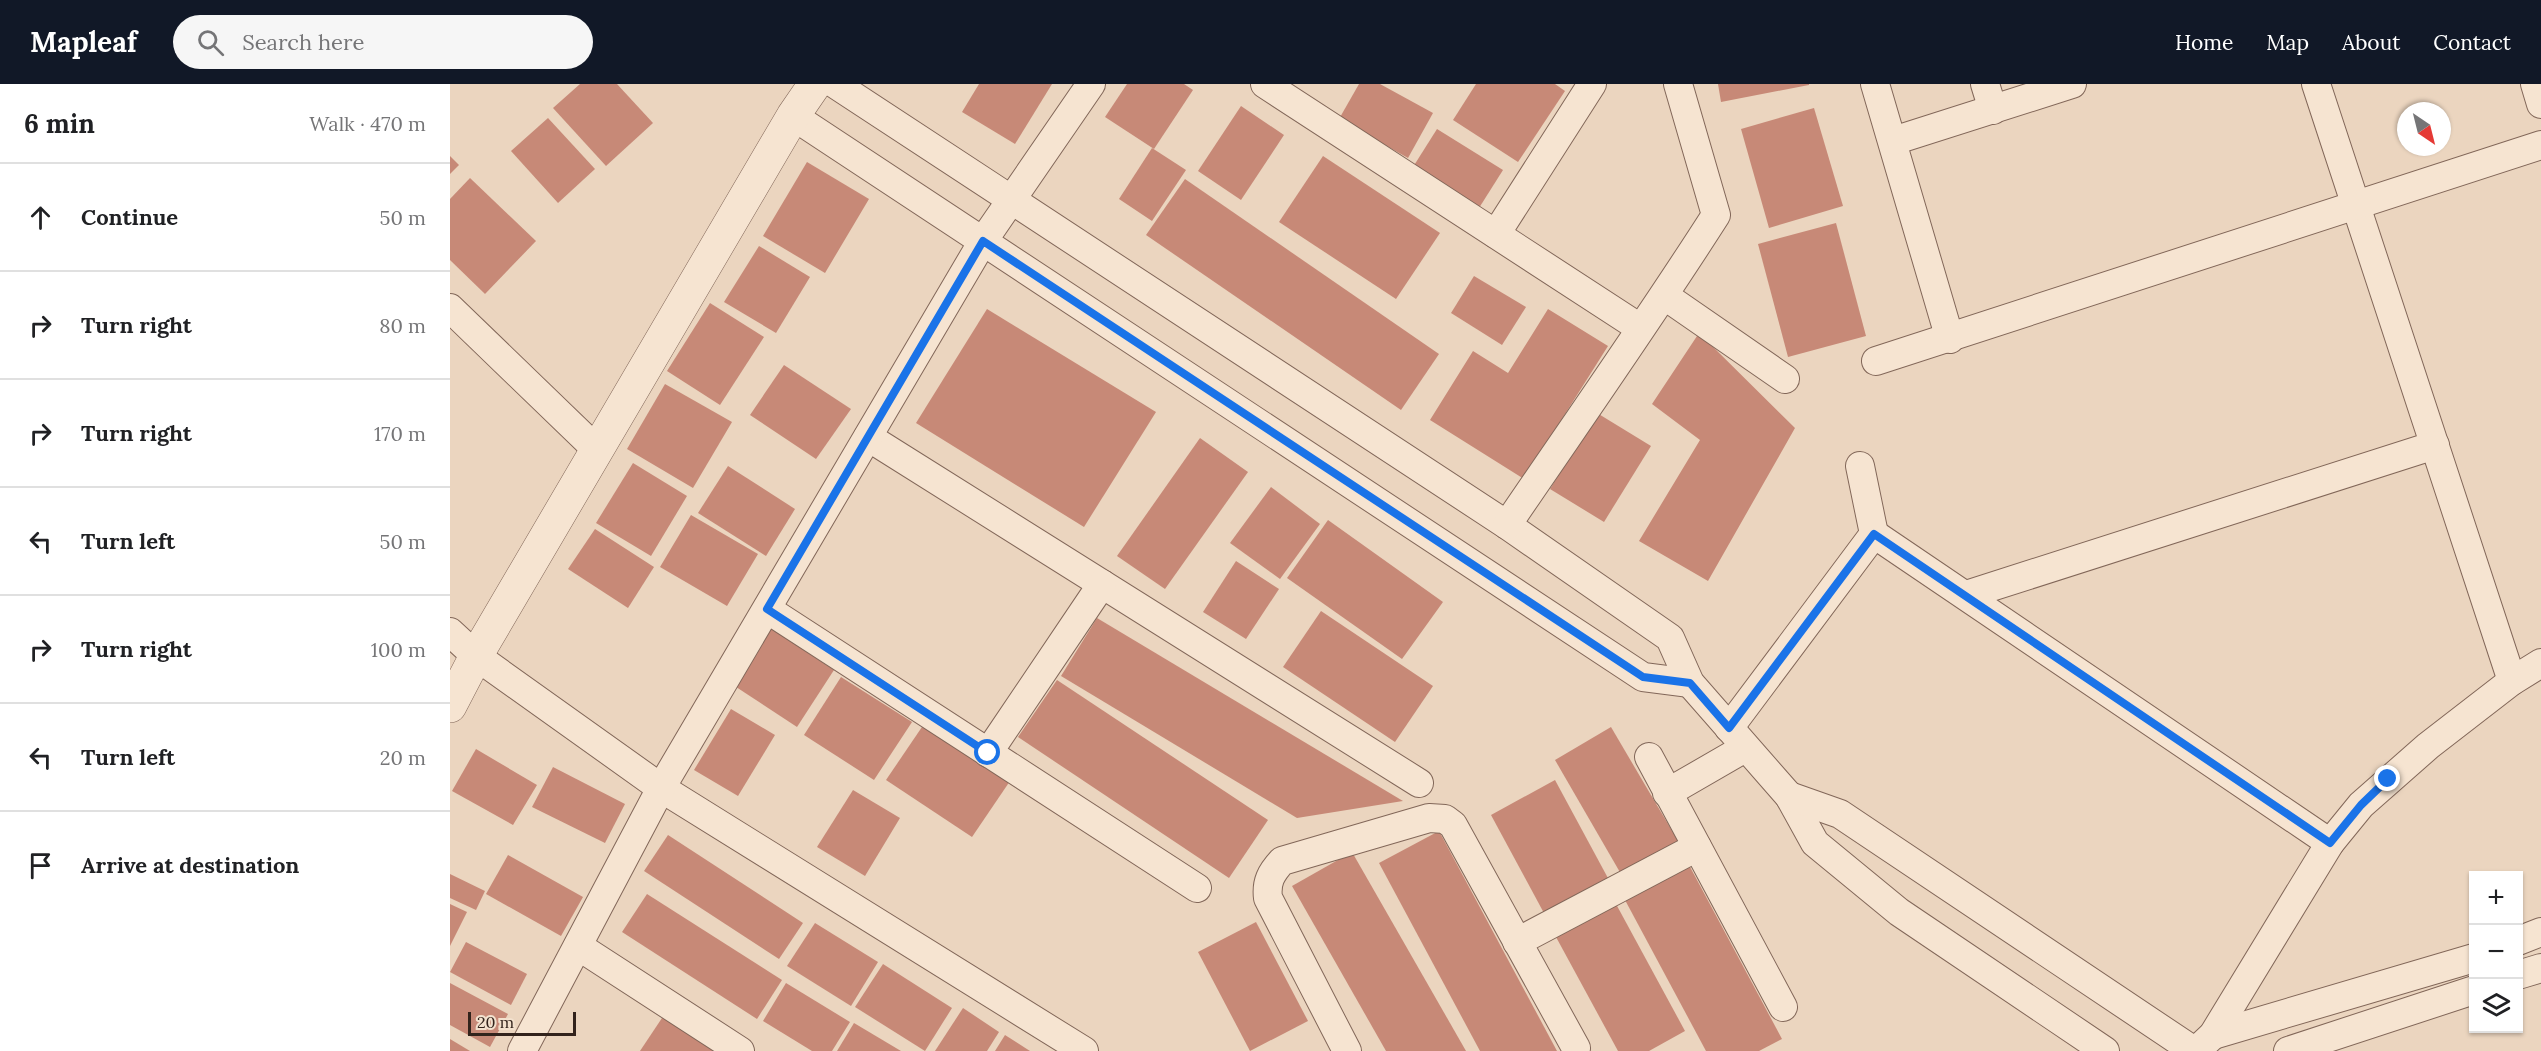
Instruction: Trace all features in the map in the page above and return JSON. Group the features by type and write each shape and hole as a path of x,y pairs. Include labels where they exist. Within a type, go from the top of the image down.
{"street":[{"path":"450,706 476,656 596,449 793,116 815,84"},
{"path":"835,84 1507,525 1670,638 1690,683 1789,796 1815,843 1899,912 2105,1051"},
{"path":"522,1051 662,788 983,241 1091,84"},
{"path":"1266,84 1640,328"},
{"path":"1496,234 1592,84"},
{"path":"1507,525 1640,328 1665,296 1716,215 1678,84"},
{"path":"1875,84 1950,339"},
{"path":"1893,141 1989,97 2072,84"},
{"path":"2316,84 2512,681"},
{"path":"2535,84 2541,104"},
{"path":"793,116 1643,677 1690,683"},
{"path":"1876,362 2541,145"},
{"path":"1665,296 1785,379"},
{"path":"450,308 596,449"},
{"path":"868,437 1419,783"},
{"path":"1966,596 2435,445"},
{"path":"1860,466 1874,534 2330,843"},
{"path":"1667,793 1737,738 1874,534"},
{"path":"988,753 1102,584"},
{"path":"767,609 1197,888"},
{"path":"450,632 476,656 662,788 1084,1051"},
{"path":"2201,1046 2330,843 2361,805 2388,779 2512,681 2541,663"},
{"path":"1648,757 1783,1007"},
{"path":"1789,796 1840,814 2201,1046"},
{"path":"1347,1051 1268,898 1266,885 1273,871 1282,861 1430,818 1445,819 1453,825 1576,1048"},
{"path":"1517,942 1697,847"},
{"path":"2523,939 2541,932"},
{"path":"578,946 740,1051"},
{"path":"2201,1046 2469,960"},
{"path":"2523,973 2541,968"},
{"path":"2288,1051 2469,992"}],"building":[{"path":"580,84 617,84 653,123 606,166 553,108"},
{"path":"979,84 1052,84 1015,144 962,112"},
{"path":"1127,84 1184,84 1193,90 1154,149 1105,117"},
{"path":"1359,84 1380,84 1433,113 1408,158 1339,119"},
{"path":"1476,84 1555,84 1565,91 1518,162 1453,120"},
{"path":"1718,84 1809,84 1809,85 1721,102"},
{"path":"1241,106 1284,135 1241,200 1198,171"},
{"path":"1814,108 1843,206 1769,228 1741,129"},
{"path":"548,118 595,169 558,203 511,151"},
{"path":"1437,129 1503,170 1479,208 1413,167"},
{"path":"1152,148 1186,170 1152,221 1119,199"},
{"path":"450,156 459,165 450,174"},
{"path":"1323,156 1440,233 1396,299 1279,222"},
{"path":"807,162 869,199 825,273 763,236"},
{"path":"470,178 536,241 485,294 450,260 450,199"},
{"path":"1185,179 1439,354 1401,410 1146,235"},
{"path":"1836,223 1866,336 1788,357 1758,244"},
{"path":"759,246 810,277 776,333 724,302"},
{"path":"1474,276 1526,307 1502,345 1451,313"},
{"path":"710,303 764,337 720,405 667,371"},
{"path":"987,309 1156,412 1084,527 916,423"},
{"path":"1548,309 1608,346 1524,479 1430,420 1473,351 1508,373"},
{"path":"1699,333 1795,428 1708,581 1639,541 1700,440 1652,404"},
{"path":"784,365 851,409 816,459 750,415"},
{"path":"665,384 732,422 693,488 627,449"},
{"path":"1597,413 1651,446 1604,522 1550,489"},
{"path":"1200,438 1248,472 1165,589 1117,556"},
{"path":"633,463 687,496 651,556 596,523"},
{"path":"728,466 795,509 766,556 698,513"},
{"path":"1271,487 1320,524 1280,579 1230,543"},
{"path":"691,515 758,554 727,606 660,567"},
{"path":"1328,520 1443,602 1402,659 1287,578"},
{"path":"595,529 654,567 628,608 568,569"},
{"path":"1236,561 1279,589 1246,639 1203,612"},
{"path":"1321,611 1433,686 1395,742 1283,667"},
{"path":"1097,618 1403,801 1297,818 1061,676"},
{"path":"767,626 834,670 797,727 730,683"},
{"path":"841,677 912,722 874,780 804,735"},
{"path":"1057,680 1268,820 1229,878 1018,737"},
{"path":"731,709 775,735 738,796 694,770"},
{"path":"924,724 1010,781 972,837 886,780"},
{"path":"1611,727 1678,841 1621,874 1555,760"},
{"path":"476,749 537,785 513,825 452,791"},
{"path":"553,767 625,804 605,843 532,807"},
{"path":"1555,780 1609,880 1545,915 1491,815"},
{"path":"853,790 900,818 865,876 817,847"},
{"path":"1439,831 1557,1051 1480,1051 1379,863"},
{"path":"668,835 803,923 779,959 644,871"},
{"path":"1352,852 1466,1051 1386,1051 1292,886"},
{"path":"508,855 583,897 561,936 486,894"},
{"path":"1689,865 1782,1039 1759,1051 1706,1051 1625,900"},
{"path":"450,874 485,891 476,910 450,898"},
{"path":"647,894 782,980 757,1019 622,932"},
{"path":"450,904 467,912 450,946"},
{"path":"1616,904 1685,1031 1649,1051 1618,1051 1556,937"},
{"path":"1256,922 1308,1021 1250,1051 1198,952"},
{"path":"815,923 878,962 851,1006 787,966"},
{"path":"466,942 527,974 511,1005 450,972"},
{"path":"883,964 952,1008 925,1051 855,1007"},
{"path":"450,983 508,1014 490,1047 450,1025"},
{"path":"786,983 850,1022 832,1051 812,1051 763,1021"},
{"path":"963,1008 999,1032 987,1051 935,1051"},
{"path":"666,1012 724,1051 640,1051"},
{"path":"854,1023 901,1051 837,1051"},
{"path":"1005,1035 1030,1051 995,1051"},
{"path":"450,1039 470,1051 450,1051"}],"route":[{"path":"988,753 767,609 983,241 1643,677 1690,683 1729,728 1874,534 2330,843 2361,805 2388,779"}]}
